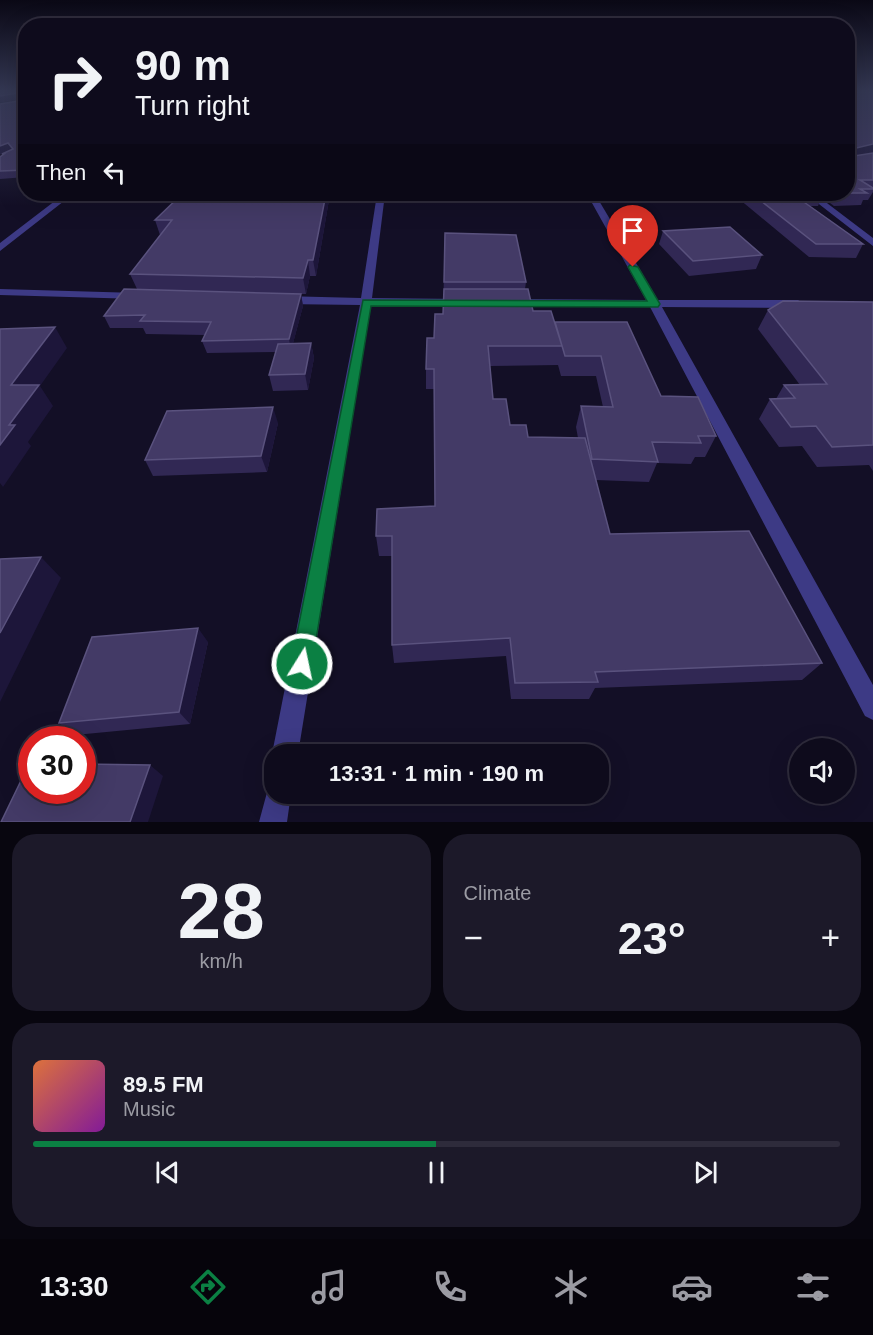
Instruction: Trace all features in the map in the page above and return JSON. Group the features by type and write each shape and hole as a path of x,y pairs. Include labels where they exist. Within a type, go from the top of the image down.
{"street":[{"path":"0,248 60,201"},
{"path":"287,744 366,302 380,201"},
{"path":"595,201 654,304 873,708"},
{"path":"819,201 873,243"},
{"path":"0,292 154,296"},
{"path":"272,300 470,303"},
{"path":"504,303 815,303"},
{"path":"273,822 276,804"}],"building":[{"path":"0,128 18,128 18,170 0,171 0,157 13,149 8,143 0,146"},
{"path":"855,128 873,128 873,144 855,148"},
{"path":"873,153 873,180 860,180 873,188 860,189 867,193 855,193 855,156"},
{"path":"175,201 325,201 313,260 308,260 303,278 130,274 172,220 155,220"},
{"path":"761,201 802,201 863,244 816,244"},
{"path":"730,227 762,255 693,261 663,231"},
{"path":"445,233 516,235 526,282 444,282"},
{"path":"124,289 301,294 289,339 202,341 211,322 140,321 145,315 104,316"},
{"path":"444,289 528,289 533,311 551,311 562,346 488,346 493,399 506,399 510,425 526,425 528,437 585,438 610,534 749,531 822,663 595,672 598,682 515,683 510,638 392,645 392,536 376,536 377,509 435,506 434,369 426,369 427,338 434,338 435,314 443,314"},
{"path":"783,301 873,302 873,445 832,447 816,426 791,427 770,399 795,398 784,385 827,384 768,310"},
{"path":"555,322 627,322 661,396 698,397 716,436 698,436 701,443 652,442 658,462 592,459 581,406 613,407 601,356 565,356"},
{"path":"55,327 11,385 39,385 9,425 15,425 0,445 0,329"},
{"path":"311,343 305,374 269,375 278,344"},
{"path":"273,407 261,456 145,460 167,411"},
{"path":"41,557 0,633 0,559"},
{"path":"198,628 179,712 59,723 92,637"},
{"path":"96,764 150,765 130,822 1,822 18,787 18,804 96,804"}],"route":[{"path":"302,664 366,302 654,304 633,267"}]}
